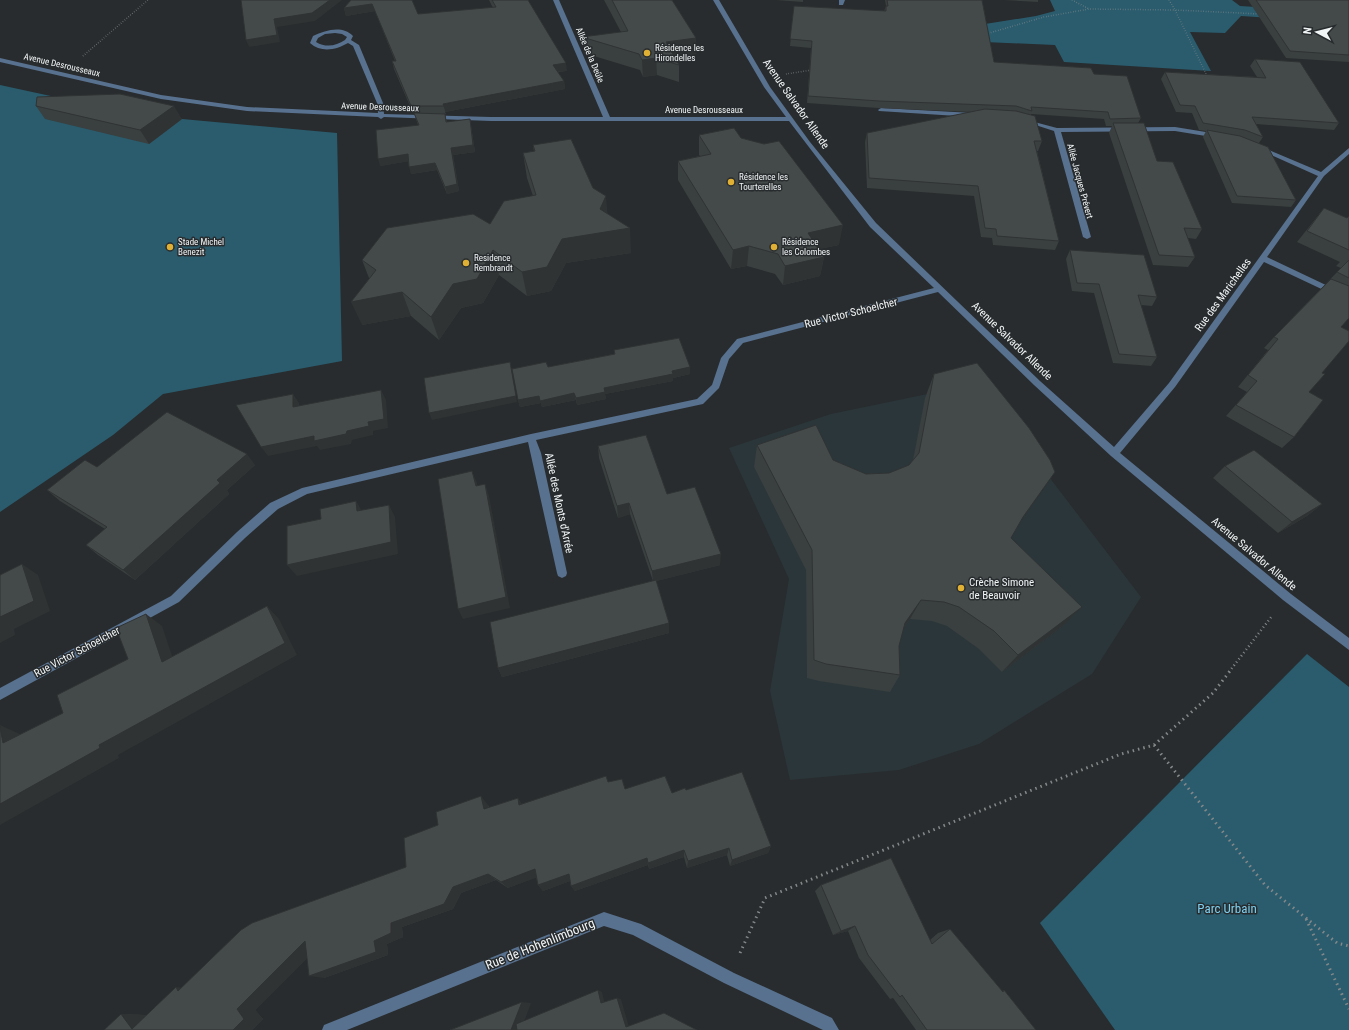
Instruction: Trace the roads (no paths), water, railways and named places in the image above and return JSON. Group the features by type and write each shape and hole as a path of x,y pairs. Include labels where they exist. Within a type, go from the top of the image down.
{"street":[{"name":"Allée de la Deûle","path":"556,0 607,118"},
{"name":"Avenue Salvador Allende","path":"716,0 767,87 789,119 873,225 1037,382 1114,453 1287,597 1349,645"},
{"path":"334,31 344,32 350,36 348,41 340,46 329,48 318,47 313,43 315,37 334,31"},
{"path":"348,41 356,45 380,102 381,117"},
{"name":"Avenue Desrousseaux","path":"0,60 161,97 222,106 305,113 381,117 491,119 789,119"},
{"path":"881,110 982,115"},
{"name":"Allée Jacques Prévert","path":"1021,119 1057,130 1175,129 1222,137"},
{"name":"Allée Jacques Prévert","path":"1057,130 1086,237"},
{"path":"1253,145 1322,175"},
{"name":"Rue des Marichelles","path":"1114,453 1172,385 1264,259 1322,175 1349,150"},
{"path":"1264,259 1349,298"},
{"name":"Rue Victor Schoelcher","path":"0,694 175,599 241,535 274,506 305,491 530,438 700,402 716,386 725,358 740,342 940,289"},
{"name":"Allée des Monts d'Arrée","path":"530,438 536,453 562,573"},
{"name":"Rue de Hohenlimbourg","path":"329,1030 604,918 636,929 729,978 827,1023 832,1030"}],"place":[{"name":"Résidence les Hirondelles","path":"647,53"},
{"name":"Résidence les Tourterelles","path":"731,182"},
{"name":"Stade Michel Benezit","path":"170,247"},
{"name":"Résidence les Colombes","path":"774,247"},
{"name":"Residence Rembrandt","path":"466,263"},
{"name":"Crèche Simone de Beauvoir","path":"961,588"}],"park label":[{"name":"Parc Urbain","path":"1227,908"}]}
